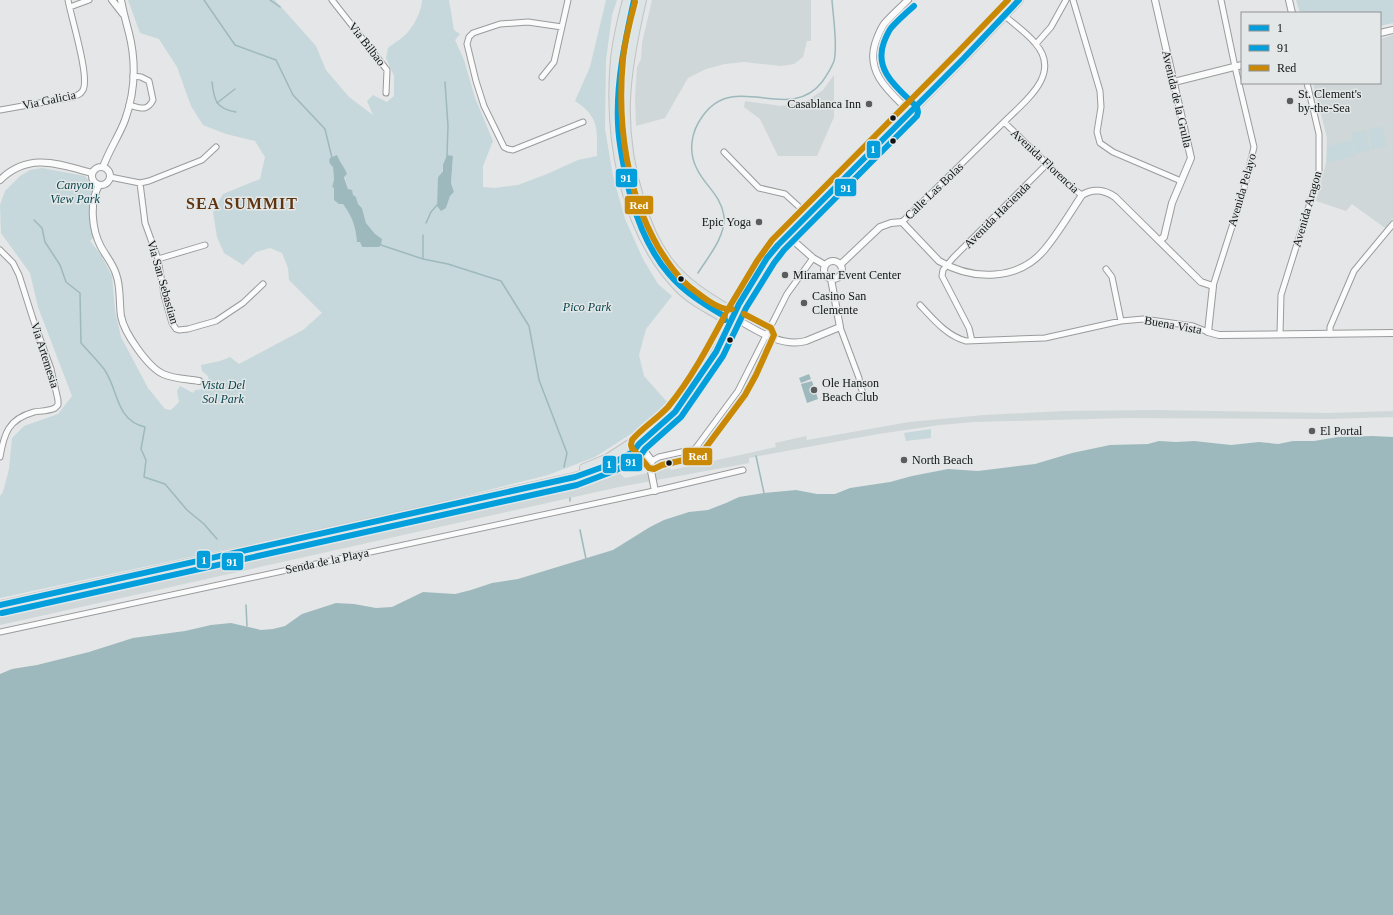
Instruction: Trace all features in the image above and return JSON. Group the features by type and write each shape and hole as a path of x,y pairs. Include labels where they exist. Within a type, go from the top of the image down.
{"main road":[{"path":"627,0 615,59 613,114 617,148 630,204 649,249 660,267 676,286 688,296 720,316 726,318 733,317"},
{"path":"642,0 631,50 626,90 626,140 638,193 648,225 669,262 696,289 731,311 733,317"},
{"path":"0,605 575,477 611,464 633,452 639,444 675,412 716,352 739,304 767,258 786,235 808,215 1005,16 1019,0"}],"street":[{"name":"Via Galicia","path":"0,109 73,97 80,94 83,90 85,75 68,0"},
{"path":"70,7 89,0"},
{"path":"112,0 124,15"},
{"path":"103,167 108,153 125,120 133,92 134,62 121,0"},
{"name":"Via Bilbao","path":"332,0 387,70 386,93"},
{"path":"542,77 554,62 568,0"},
{"path":"908,0 884,25 874,47 873,61 876,73 883,84 910,112"},
{"path":"1036,44 1051,26 1066,0"},
{"path":"1073,0 1100,91 1101,107 1097,132 1100,143 1113,152 1181,181"},
{"name":"Avenida de la Grulla","path":"1154,0 1191,158 1172,203 1164,236 1160,240"},
{"name":"Avenida Pelayo","path":"1208,332 1213,286 1244,189 1254,147 1221,0"},
{"path":"1289,0 1292,12"},
{"name":"Avenida Florencia","path":"1005,16 1036,44 1045,62 1045,73 1031,94 1004,122 1082,196 1090,191 1103,191 1115,197 1201,282 1213,286"},
{"path":"562,27 528,22 500,24 473,33 469,37 467,44 484,106 504,147 513,150 583,122"},
{"path":"1381,33 1393,30"},
{"path":"1174,82 1241,65"},
{"path":"129,105 146,108 150,106 154,100 149,81 141,77 134,76"},
{"name":"Avenida Aragon","path":"1280,334 1281,295 1319,174 1319,134 1307,84"},
{"name":"Calle Las Bolas","path":"841,264 880,227 891,223 902,222 1004,122"},
{"path":"110,177 140,183 148,181 202,160 216,147"},
{"path":"724,152 759,188 785,194 808,215"},
{"path":"0,180 7,173 21,166 38,162 56,164 92,173"},
{"name":"Avenida Hacienda","path":"946,265 1047,164"},
{"path":"97,167 103,167 109,172 110,177 105,184 99,185 92,180 92,173 97,167"},
{"name":"Via San Sebastian","path":"140,183 145,223 158,259 164,295 172,323 176,329 188,329 216,320 243,303 263,284"},
{"path":"99,185 94,203 95,229 101,246 116,274 121,315 126,330 151,365 157,370 170,376 199,381"},
{"path":"902,222 939,261 946,265 966,272 988,276 1004,274 1034,260 1045,250 1082,196"},
{"path":"1330,334 1330,327 1354,271 1393,224"},
{"path":"786,235 824,266 824,271 827,277 831,279 840,327 864,396"},
{"path":"158,259 205,245"},
{"name":"Via Artemesia","path":"0,250 13,263 19,275 51,369 58,400 58,405 52,409 20,417 13,423 2,437 0,457"},
{"path":"655,491 650,466 652,461 659,457 695,449 738,391 749,372 787,294 813,258"},
{"path":"824,266 832,260 841,264 842,270 840,275 834,279 831,279"},
{"path":"946,265 942,276 969,328 972,341"},
{"path":"1106,269 1112,277 1121,321"},
{"name":"Buena Vista","path":"920,305 944,329 958,339 972,341 1045,338 1121,321 1149,319 1193,326 1219,335 1393,333"},
{"path":"733,317 777,340 800,342 840,327"},
{"path":"639,444 652,461"},
{"name":"Senda de la Playa","path":"0,632 655,491 743,470"}],"shaded area":[{"path":"652,0 811,0 811,41 807,41 803,57 794,64 781,66 744,62 725,64 706,69 688,78 665,118 636,126 635,97 637,67 641,59 642,43"},
{"path":"1393,35 1393,218 1385,228 1352,204 1346,211 1316,201 1326,163 1327,138 1313,84 1381,84 1381,39"},
{"path":"834,75 834,117 817,156 778,156 760,119 744,107 745,101 781,106 808,100 823,90"},
{"path":"1156,410 1329,413 1393,411 1393,417 1329,419 1128,418 974,422 940,425 878,434 749,458 749,463 619,487 0,625 0,616 533,497 617,471 625,478 670,468 671,470 776,447 775,443 806,436 807,440 909,422 984,415 1063,411"}],"green space":[{"path":"128,0 275,0 316,46 326,70 349,97 373,115 367,101 373,95 387,102 394,96 394,76 386,58 388,48 408,32 419,13 422,0 449,0 454,30 460,34 455,40 464,60 475,98 493,141 483,166 483,187 494,188 518,185 578,160 597,156 597,131 593,119 583,107 575,101 590,67 606,0 617,0 612,15 606,60 605,129 613,176 625,219 643,259 658,284 672,296 646,329 639,355 644,376 668,403 637,430 595,457 548,475 437,503 0,598 0,496 3,492 9,469 12,438 24,426 58,414 72,396 38,307 30,273 1,233 0,205 5,191 20,176 30,170 42,168 85,176 94,187 90,209 94,237 90,241 101,255 112,276 115,311 121,337 148,388 165,409 171,410 179,402 177,391 180,386 193,393 195,390 205,389 209,383 208,376 202,371 201,365 230,357 239,364 303,330 322,313 289,280 288,268 282,253 270,248 256,252 243,265 224,253 217,237 213,212 223,194 260,179 265,157 255,141 226,134 203,125 191,106 177,67 159,39 140,33","holes":["453,156 451,183 454,192 450,196 446,208 438,184 438,177","333,166 344,176 349,191 356,197 358,204 362,208 366,223 375,235 379,247 362,247 360,242 357,241 350,212 342,203 334,200 334,188 332,187 334,180"]},
{"path":"1296,0 1393,0 1393,23 1381,26 1381,12 1300,12"},
{"path":"1382,126 1387,146 1372,150 1368,129"},
{"path":"1366,130 1370,150 1355,154 1351,133"},
{"path":"1351,140 1355,156 1327,163 1328,146"},
{"path":"931,429 931,438 906,441 904,433"}],"water":[{"path":"337,155 347,174 344,177 348,189 352,190 358,204 362,208 366,223 375,234 382,239 379,247 362,247 360,242 357,242 354,226 349,213 343,204 339,204 334,200 334,188 332,187 334,180 333,167 329,161 330,158"},
{"path":"447,155 453,156 451,183 454,192 450,196 446,208 441,211 437,206 438,177 443,171 443,165"},
{"path":"809,374 811,379 801,383 799,378"},
{"path":"812,381 818,399 807,403 801,384"},
{"path":"1338,437 1393,437 1393,915 0,915 0,674 12,669 37,665 89,652 133,638 185,631 211,625 231,623 261,630 273,629 285,626 302,614 336,603 354,604 376,608 392,607 423,592 455,594 492,583 518,579 613,550 664,520 689,512 708,510 739,497 796,490 817,494 835,494 850,488 890,482 948,469 978,471 1035,464 1072,453 1110,445 1148,444 1159,441 1194,441 1231,445 1259,442 1278,444 1293,441 1314,441"}],"waterway":[{"path":"204,0 235,45 276,60 293,95 325,129 332,158"},
{"path":"270,0 280,7"},
{"path":"698,273 719,239 724,224 724,216 720,202 700,175 694,162 692,156 692,142 695,129 702,117 715,103 729,97 745,96 793,99 808,94 822,82 832,67 835,55 832,0"},
{"path":"212,82 217,103 224,109 236,112"},
{"path":"445,82 448,126 447,156"},
{"path":"217,103 235,89"},
{"path":"426,223 431,212 437,205"},
{"path":"34,220 42,228 45,242 60,265 66,282 80,293 81,343 104,369 109,377 119,403 128,418 145,427 141,449 146,460 144,477 165,484 187,510 204,524 217,539"},
{"path":"423,235 423,259"},
{"path":"381,245 423,259 448,264 501,281 529,326 539,380 567,453 564,467"},
{"path":"756,456 764,493"},
{"path":"580,530 586,559"},
{"path":"246,605 247,626"}],"transit line":[{"name":"91","path":"634,0 627,31 618,93 621,152 631,198 646,238 662,266 681,286 724,316 725,320"},
{"name":"Red","path":"727,311 757,261 772,240 1008,0"},
{"name":"1","path":"0,605 575,477 611,464 633,452 639,444 675,412 716,352 739,304 767,258 778,245 964,58 1019,0"},
{"name":"Red","path":"635,2 623,59 621,107 626,156 638,203 658,247 679,276 689,287 712,303 722,308 732,309"},
{"name":"91","path":"2,613 577,485 614,471 638,459 645,449 681,417 723,356 746,308 774,263 784,250 917,116 917,107 890,79 882,62 884,42 888,33 899,19 914,6"},
{"name":"Red","path":"725,315 699,362 668,407 640,431 632,440 632,448 649,468 654,469 662,465 697,457 701,454 745,395 756,375 774,335 771,328 744,314"}],"place":[{"name":"St. Clement's by-the-Sea","path":"1290,101"},
{"name":"Casablanca Inn","path":"869,104"},
{"name":"Epic Yoga","path":"759,222"},
{"name":"Miramar Event Center","path":"785,275"},
{"name":"Casino San Clemente","path":"804,303"},
{"name":"Ole Hanson Beach Club","path":"814,390"},
{"name":"El Portal","path":"1312,431"},
{"name":"North Beach","path":"904,460"}],"district":[{"name":"SEA SUMMIT","path":"242,203"}],"park label":[{"name":"Canyon View Park","path":"75,192"},
{"name":"Pico Park","path":"587,307"},
{"name":"Vista Del Sol Park","path":"223,392"}]}
